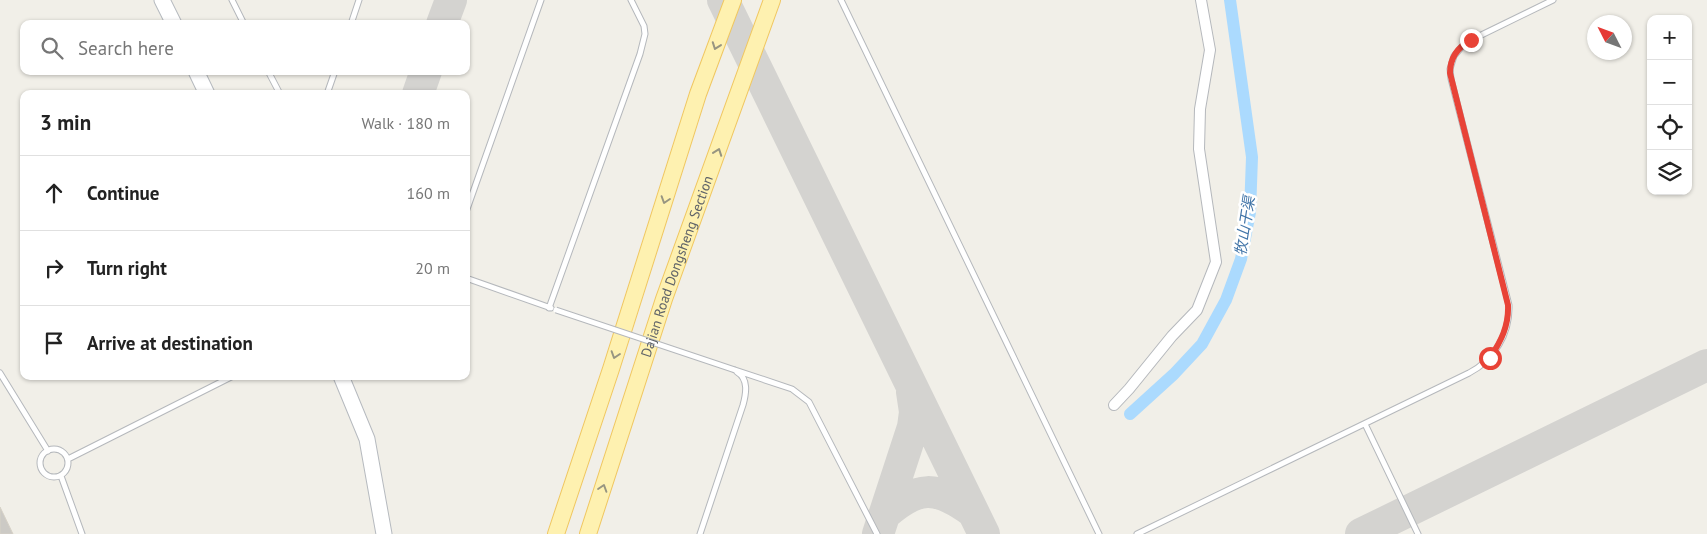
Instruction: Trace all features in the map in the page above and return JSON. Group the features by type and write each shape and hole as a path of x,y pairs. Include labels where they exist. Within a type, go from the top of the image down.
{"main road":[{"path":"556,534 611,369 698,94 733,0"},
{"name":"Dajian Road Dongsheng Section","path":"588,534 664,299 772,0"}],"street":[{"path":"162,0 172,20"},
{"path":"1114,405 1130,389 1172,336 1196,310 1216,262 1199,149 1200,109 1210,50 1201,0"},
{"path":"198,75 205,90"},
{"path":"343,380 366,440 384,534"}],"lane":[{"path":"232,0 242,20"},
{"path":"352,20 359,0"},
{"path":"470,201 541,0"},
{"path":"549,308 645,34 644,26 631,0"},
{"path":"841,0 1099,534"},
{"path":"1137,534 1476,369 1490,358 1502,341 1508,322 1508,305 1450,69 1454,56 1465,43 1554,0"},
{"path":"270,75 278,90"},
{"path":"328,90 334,75"},
{"path":"470,279 549,308 792,389 809,402 877,534"},
{"path":"700,534 744,405 746,393 744,379 742,374 735,370"},
{"path":"0,373 48,450"},
{"path":"68,459 226,380"},
{"path":"1365,424 1418,534"},
{"path":"57,449 66,454 68,459 68,468 61,476 57,477 48,476 40,466 41,457 48,450 57,449"},
{"path":"61,476 82,534"}],"building":[{"path":"0,507 13,534 0,534"}],"waterway":[{"name":"牧山干渠","path":"1130,414 1174,374 1202,344 1226,300 1241,259 1250,212 1252,157 1230,0"}],"taxiway":[{"path":"444,20 451,0"},
{"path":"723,0 984,534"},
{"path":"419,90 425,75"},
{"path":"1361,534 1707,365"},
{"path":"878,534 913,427 915,412 912,392"},
{"path":"884,515 907,498 927,492 938,493 948,497 973,512"}],"route":[{"path":"1471,40 1456,51 1450,73 1508,305 1509,315 1506,331 1502,341 1490,358"}]}
